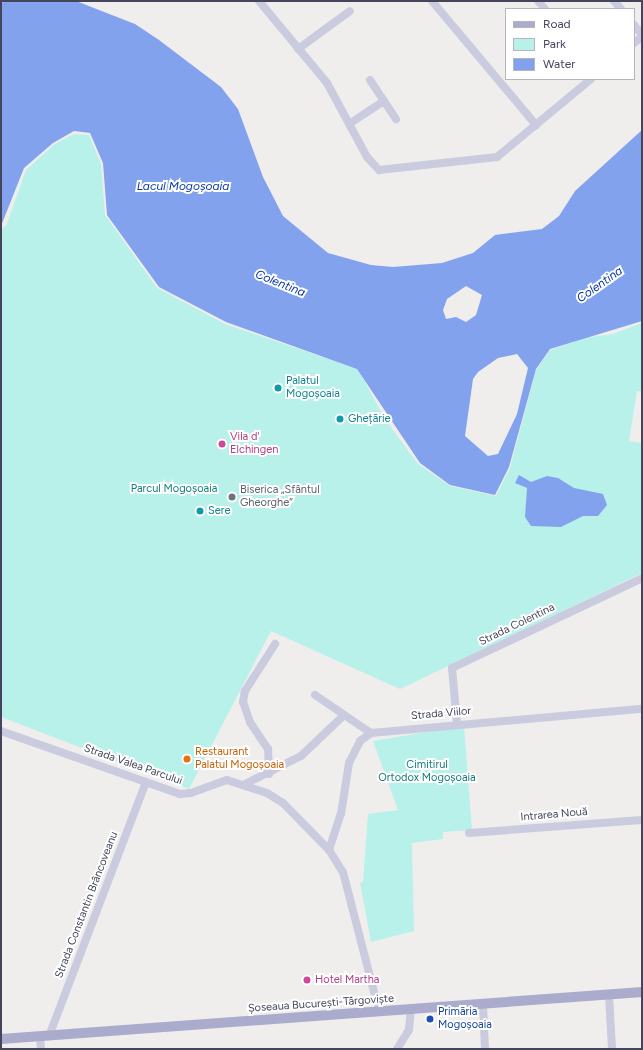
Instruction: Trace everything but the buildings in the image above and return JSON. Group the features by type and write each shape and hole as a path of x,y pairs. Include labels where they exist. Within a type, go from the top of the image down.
{"main road":[{"name":"Șoseaua București-Târgoviște","path":"1,1039 642,992"}],"street":[{"path":"259,1 327,83 372,164 388,171 497,157 590,80"},
{"path":"432,1 536,125"},
{"path":"298,48 350,11"},
{"path":"635,26 642,36"},
{"path":"370,80 396,119"},
{"path":"349,124 384,101"},
{"name":"Strada Colentina","path":"457,723 452,668 642,578"},
{"path":"269,774 268,749 250,722 243,702 245,690 275,644"},
{"path":"315,696 371,733 360,741 349,763 341,814 330,850"},
{"name":"Strada Viilor","path":"371,733 457,723 642,709"},
{"path":"245,784 269,774 312,748 344,714"},
{"name":"Strada Valea Parcului","path":"1,731 146,782 186,794 220,780 245,784 283,803 330,850 348,884 379,1011"},
{"name":"Strada Constantin Brâncoveanu","path":"41,1049 146,782"},
{"name":"Intrarea Nouă","path":"469,833 642,820"},
{"path":"609,994 612,1049"},
{"path":"483,1004 485,1049"},
{"path":"397,1049 409,1030 411,1009"}],"green space":[{"name":"Parcul Mogoșoaia","path":"74,134 89,135 101,164 105,215 157,288 225,324 358,369 385,419 418,464 450,486 496,496 510,468 536,370 550,350 585,338 613,334 642,323 642,391 637,391 629,441 642,443 642,573 400,689 271,631 189,789 1,717 1,229 6,226 26,170 55,144"},
{"name":"Cimitirul Ortodox Mogoșoaia","path":"464,726 472,830 443,832 443,839 412,843 414,931 371,942 360,883 363,882 368,814 398,810 373,741"}],"water":[{"name":"Lacul Mogoșoaia","path":"7,1 76,1 135,24 159,40 221,87 238,109 263,177 283,216 328,253 371,265 393,267 442,263 473,253 495,235 542,229 559,216 575,191 642,130 642,321 550,349 536,369 509,467 495,495 450,485 420,463 357,369 226,322 159,287 107,215 103,163 90,133 74,131 53,143 24,168 1,226 1,3","holes":["466,286 482,295 476,315 466,322 456,317 446,319 443,310 447,299","517,354 528,368 517,414 498,454 488,456 465,436 473,379 478,372 498,358"]},
{"path":"519,475 531,482 547,476 558,478 574,488 603,494 607,505 598,516 583,516 561,527 531,526 525,517 527,488 515,483"}],"place":[{"name":"Palatul Mogoșoaia","path":"278,388"},
{"name":"Ghețărie","path":"340,419"},
{"name":"Vila d' Elchingen","path":"222,444"},
{"name":"Biserica „Sfântul Gheorghe”","path":"232,497"},
{"name":"Sere","path":"200,511"},
{"name":"Restaurant Palatul Mogoșoaia","path":"187,759"},
{"name":"Hotel Martha","path":"307,980"},
{"name":"Primăria Mogoșoaia","path":"430,1019"}],"water label":[{"name":"Colentina","path":"280,284"},
{"name":"Colentina","path":"600,285"}]}
